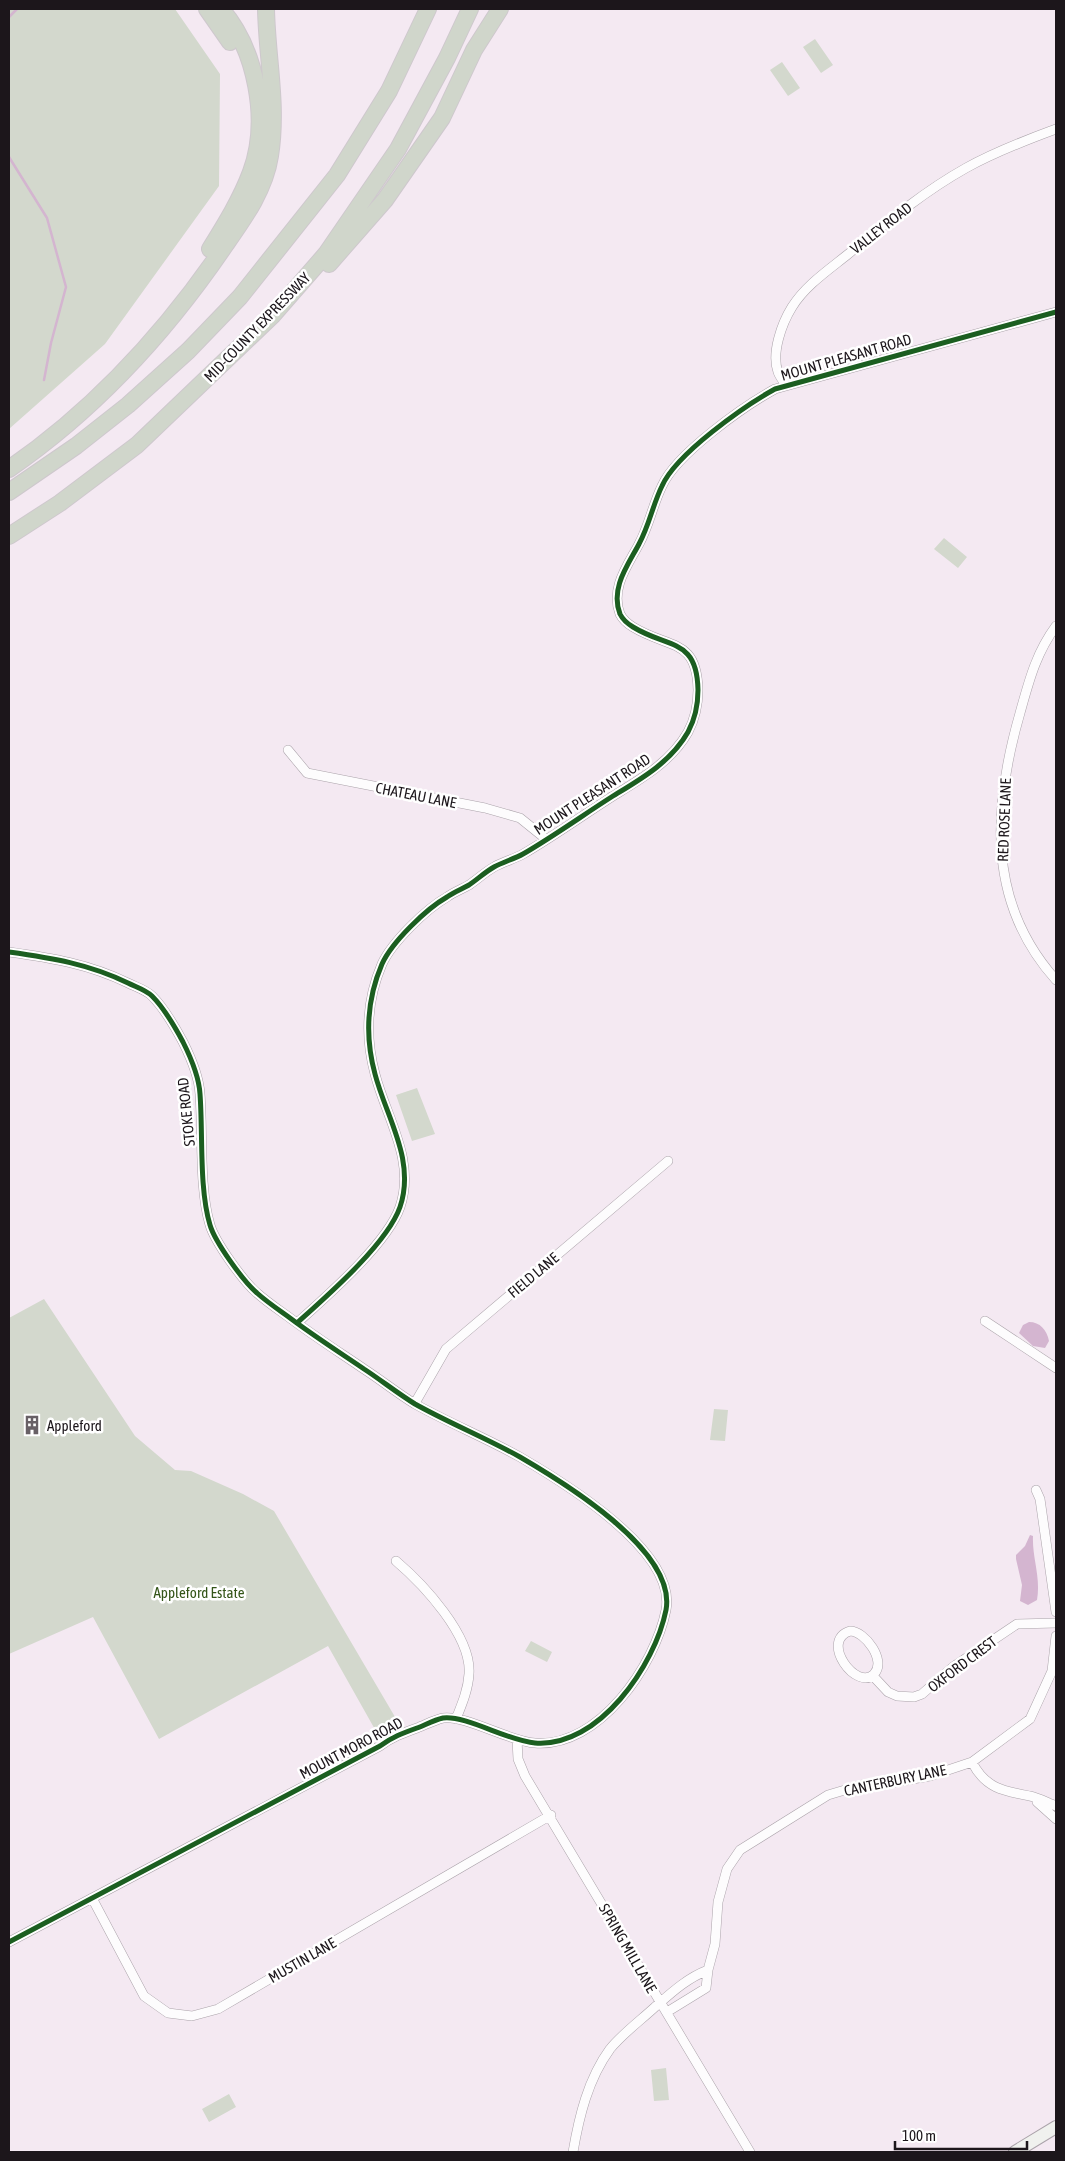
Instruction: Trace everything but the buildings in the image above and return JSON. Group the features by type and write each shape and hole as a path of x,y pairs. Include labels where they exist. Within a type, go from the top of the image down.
{"highway":[{"path":"206,9 234,48 248,90 251,139 247,169 237,202"},
{"path":"54,436 60,424 134,350 208,252 237,202 252,171 259,118 257,95 244,46 221,9"},
{"path":"9,469 54,436 109,388 161,332 207,272 256,200 270,158 274,117 273,83 266,33 266,9"},
{"path":"9,492 76,446 128,405 188,351 240,297 337,175 389,91 428,9"},
{"name":"MID-COUNTY EXPRESSWAY","path":"9,536 60,503 137,445 272,316 326,254 398,149 447,58 470,9"},
{"path":"272,316 338,256 386,200 442,118 474,50 500,9"}],"main road":[{"path":"1016,2152 1056,2127"}],"street":[{"name":"VALLEY ROAD","path":"786,385 778,371 777,353 782,326 792,306 810,286 887,222 938,185 966,168 1021,142 1056,129"},
{"name":"MOUNT PLEASANT ROAD","path":"297,1324 377,1244 390,1228 401,1202 404,1186 404,1164 400,1146 374,1074 368,1039 368,1014 372,993 383,962 396,941 444,898 468,885 493,867 522,854 650,773 679,748 691,728 696,713 698,696 697,673 690,655 681,648 643,633 627,623 620,614 617,599 618,585 641,542 668,474 683,457 738,412 757,399 786,385 1056,312"},
{"name":"RED ROSE LANE","path":"1056,626 1043,643 1034,662 1017,723 1002,786 1000,850 1008,890 1019,921 1034,948 1056,980"},
{"name":"CHATEAU LANE","path":"288,750 307,773 485,808 520,818 546,839"},
{"name":"STOKE ROAD","path":"9,952 53,958 101,970 151,994 178,1033 190,1055 199,1083 204,1182 211,1228 219,1243 254,1291 297,1324"},
{"name":"FIELD LANE","path":"414,1403 446,1349 668,1161"},
{"path":"985,1321 1056,1368"},
{"name":"MOUNT MORO ROAD","path":"9,1942 380,1746 392,1737 444,1718 456,1719 517,1740 536,1743 552,1742 574,1735 600,1719 638,1678 660,1628 667,1606 665,1589 651,1560 631,1537 570,1488 517,1456 414,1403 297,1324"},
{"path":"1036,1490 1040,1499 1056,1612"},
{"path":"396,1561 428,1592 458,1633 465,1646 469,1674 466,1692 456,1719"},
{"name":"OXFORD CREST","path":"873,1676 888,1692 897,1696 914,1697 922,1694 953,1667 1017,1624 1056,1622"},
{"path":"845,1632 860,1633 878,1658 878,1668 873,1676 863,1679 854,1675 839,1654 837,1649 838,1640 845,1632"},
{"name":"CANTERBURY LANE","path":"667,2012 706,1988 708,1970 715,1944 718,1902 727,1869 740,1850 828,1795 865,1784 890,1783 930,1776 972,1762 1030,1719 1052,1670 1056,1636"},
{"name":"SPRING MILL LANE","path":"517,1740 518,1759 526,1776 551,1815 660,2003 750,2152"},
{"path":"972,1762 983,1780 1009,1792 1056,1806"},
{"path":"1031,1797 1056,1819"},
{"name":"MUSTIN LANE","path":"92,1898 144,1996 168,2013 192,2016 218,2009 551,1815"},
{"path":"573,2152 581,2111 595,2075 611,2048 686,1982 708,1970"}],"green space":[{"path":"9,9 175,9 220,74 219,186 105,344 9,429"},
{"path":"815,39 833,65 821,73 803,47"},
{"path":"782,62 800,88 788,96 770,70"},
{"path":"944,538 967,557 958,568 934,549"},
{"path":"417,1088 435,1134 412,1141 396,1095"},
{"name":"Appleford Estate","path":"44,1299 135,1436 175,1470 191,1471 243,1494 274,1511 398,1722 377,1733 328,1646 159,1739 93,1617 9,1654 9,1318"},
{"path":"714,1409 728,1410 725,1441 710,1440"},
{"path":"531,1641 552,1652 547,1662 525,1651"},
{"path":"666,2068 669,2100 654,2101 651,2070"},
{"path":"229,2094 236,2107 209,2122 202,2109"}],"shaded area":[{"path":"1029,1322 1040,1325 1047,1333 1049,1341 1045,1348 1033,1346 1019,1333 1023,1325"},
{"path":"1030,1535 1033,1536 1038,1592 1037,1600 1028,1605 1020,1601 1022,1585 1016,1555 1025,1546"}],"waterway":[{"path":"9,17 17,9"},
{"path":"9,157 47,218 66,287 51,343 44,380"}],"cycle path":[{"path":"297,1323 370,1253 393,1222 400,1207 404,1190 402,1156 398,1139 375,1074 369,1032 373,991 387,955 401,936 429,909 469,885 494,867 520,856 535,847 655,769 673,752 688,732 696,711 698,695 696,673 692,661 679,647 629,625 621,616 617,604 617,595 622,577 642,537 662,486 670,473 681,460 712,432 775,389 1056,312"},
{"path":"9,952 85,966 113,976 144,990 152,996 165,1012 183,1042 196,1074 200,1094 204,1195 210,1225 217,1241 244,1280 273,1306 408,1400 520,1457 588,1501 636,1542 654,1565 665,1588 666,1610 660,1632 637,1678 602,1718 581,1732 559,1741 535,1743 512,1738 463,1720 452,1718 436,1720 393,1738 9,1942"}],"place":[{"name":"Appleford","path":"32,1425"}]}
